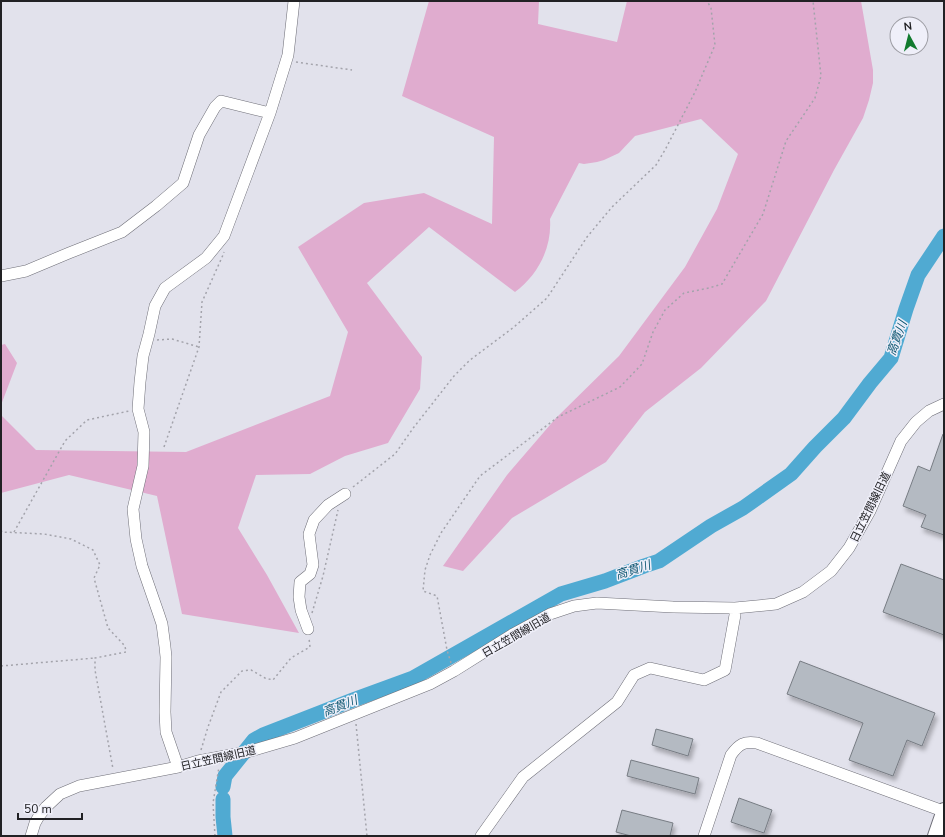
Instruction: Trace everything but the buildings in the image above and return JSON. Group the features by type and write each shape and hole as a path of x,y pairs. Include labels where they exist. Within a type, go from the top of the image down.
{"main road":[{"path":"935,836 944,810"}],"street":[{"path":"178,767 166,732 166,656 162,624 142,566 134,524 133,509 144,459 144,432 138,409 143,356 155,306 165,288 206,258 224,236 270,113 288,55 294,1"},
{"path":"1,276 26,271 122,232 156,206 183,183 199,135 215,107 221,102 270,113"},
{"name":"日立笠間線旧道","path":"31,836 39,816 60,794 79,786 115,780 178,767 198,761 247,752 295,738 430,684 550,614 574,606 597,603 735,608 776,604 803,592 831,571 850,548 870,511 901,441 916,422 929,411 944,404"},
{"path":"308,629 301,610 299,597 300,582 310,574 313,565 309,534 314,520 328,505 344,494"},
{"path":"481,836 523,777 618,702 634,675 650,668 704,680 724,670 736,615 735,608"},
{"path":"704,836 731,755 736,748 743,743 750,742 757,743 944,810"}],"path":[{"path":"198,761 208,726 221,692 242,671 252,670 265,678 273,680 291,658 310,647 308,629 323,576 338,511 344,494 395,454 454,376 470,360 514,327 547,298 587,237 612,207 656,165 695,92 716,45 711,8 708,1"},
{"path":"451,662 447,652 437,596 424,591 425,570 430,554 441,533 480,476 558,418 620,387 642,364 653,332 664,310 684,293 722,284 763,214 786,141 815,98 821,76 813,1"},
{"path":"286,61 352,70"},
{"path":"164,447 199,347 202,302 224,255 224,236"},
{"path":"147,340 172,339 199,347"},
{"path":"14,532 65,441 87,420 138,409"},
{"path":"1,531 44,534 71,539 92,550 100,565 94,578 108,628 125,646 126,652 95,658 1,666"},
{"path":"95,658 95,670 115,780"},
{"path":"355,714 367,836"},
{"path":"216,836 213,804 221,757"}],"shaded area":[{"path":"429,1 539,1 538,24 617,42 627,1 861,1 873,70 873,83 863,118 834,170 766,301 701,368 645,412 606,462 512,518 463,571 443,566 507,475 556,418 619,356 685,267 717,209 738,154 701,119 635,136 619,153 597,162 584,164 579,163 550,219 549,240 542,260 530,278 515,292 429,227 367,283 422,357 420,389 388,443 345,456 310,474 256,475 238,528 267,575 299,633 182,614 157,496 69,475 1,493 1,415 36,450 186,452 330,396 348,332 298,247 364,203 424,193 492,224 494,137 402,96"},
{"path":"5,344 17,363 1,405 1,345"}],"waterway":[{"name":"高貫川","path":"223,787 225,776 254,740 263,735 413,678 561,594 605,581 659,561 711,526 743,508 791,474 844,418 891,358 918,275 944,236"},
{"name":"高貫川","path":"223,799 225,836"}]}
